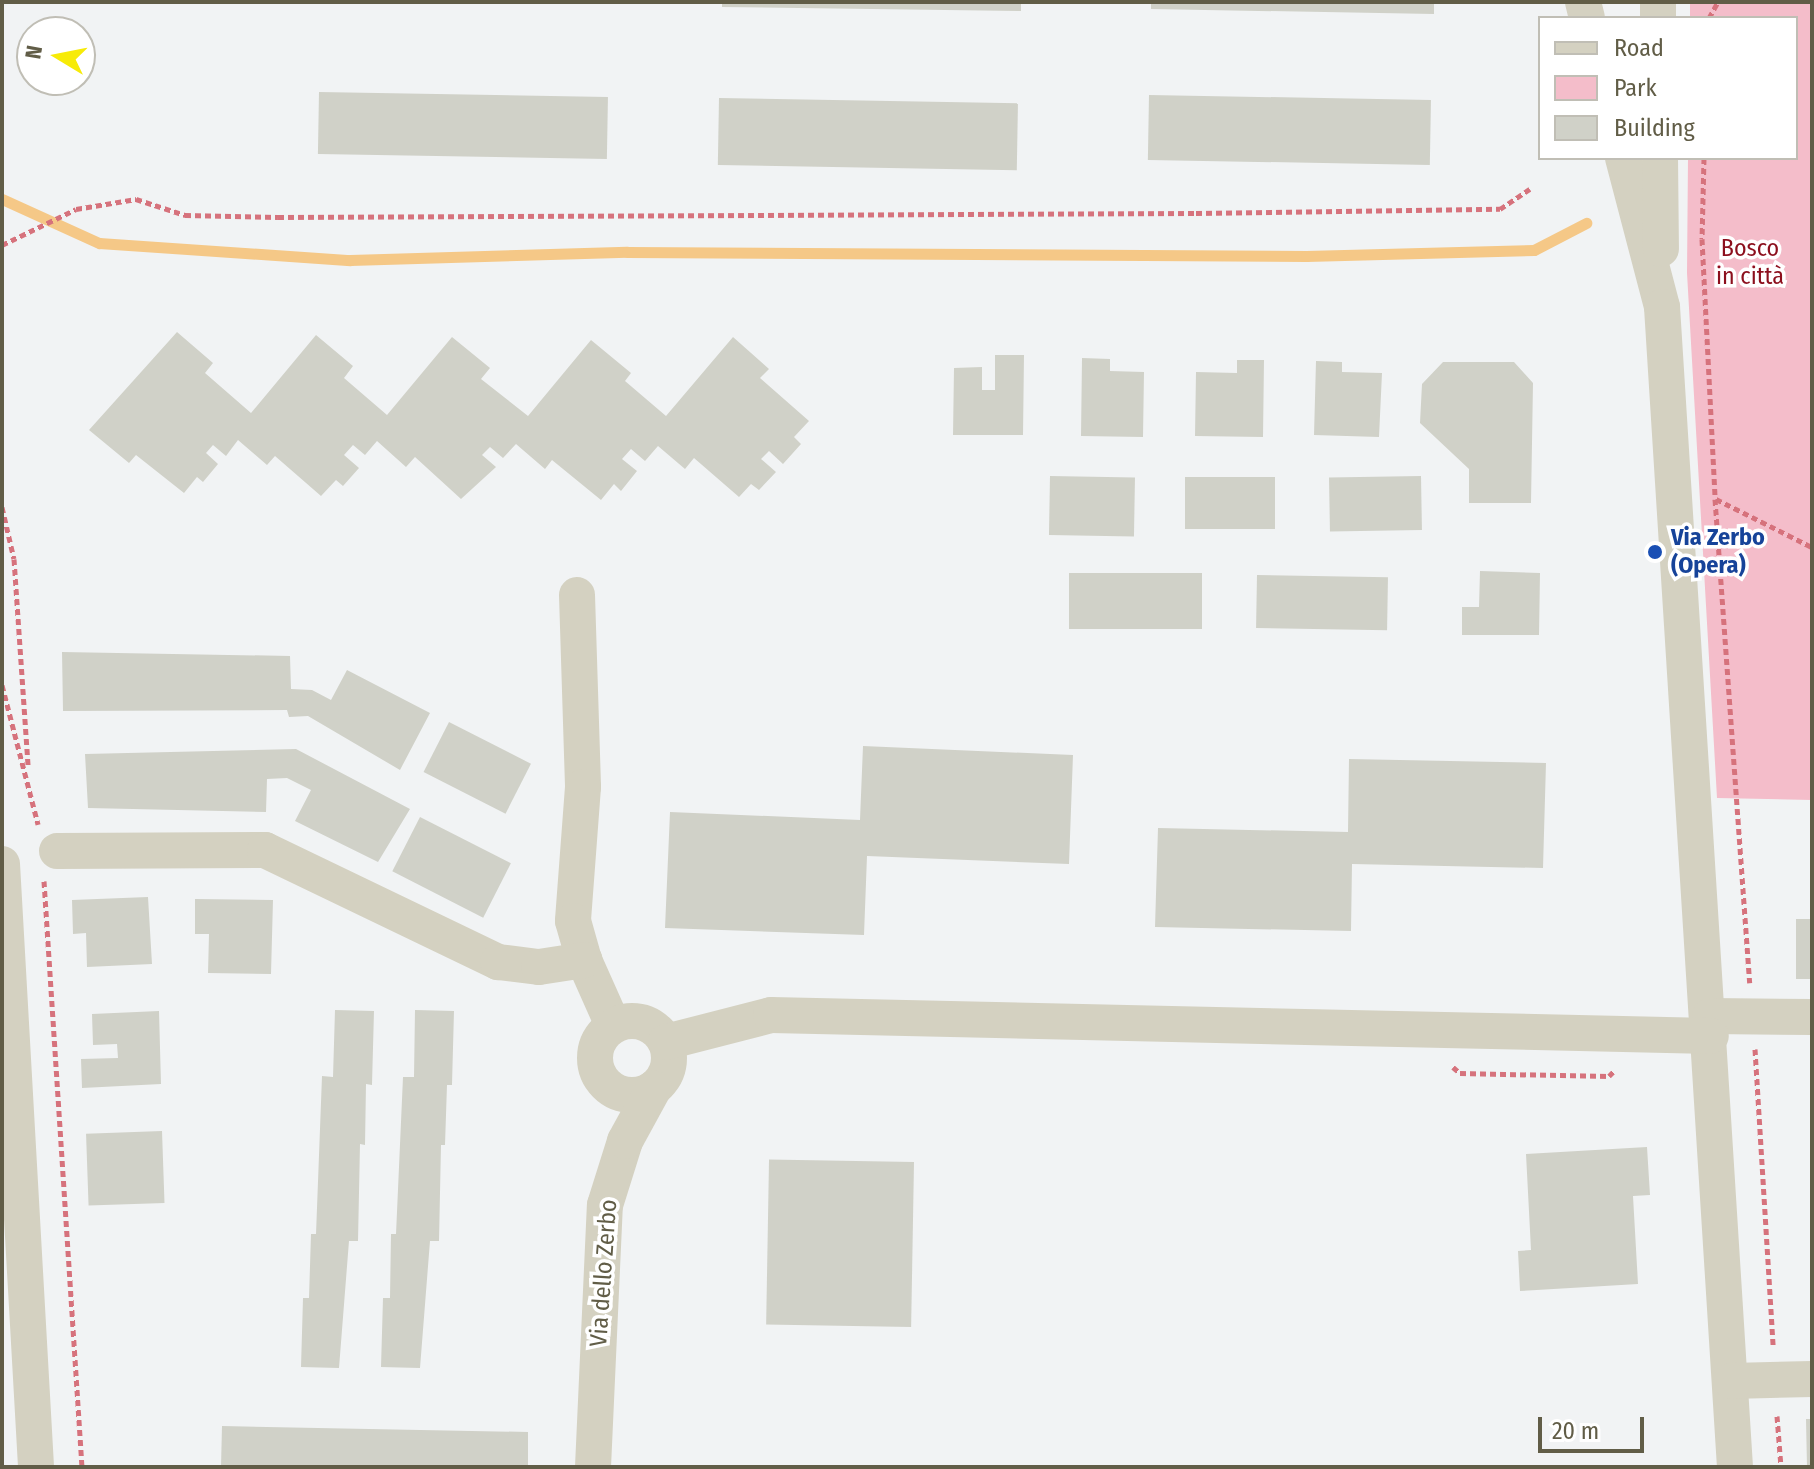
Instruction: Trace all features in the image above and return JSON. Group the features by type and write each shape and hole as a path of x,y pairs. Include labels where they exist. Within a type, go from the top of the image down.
{"street":[{"path":"1624,160 1662,307"},
{"path":"1660,160 1662,307 1711,1026 1735,1467"},
{"path":"577,595 583,787 573,921 584,960 613,1025"},
{"path":"46,850 265,850 498,962 539,967 584,960"},
{"path":"2,864 36,1467"},
{"path":"666,1042 771,1015 1711,1026 1753,1016 1812,1017"},
{"path":"624,1021 649,1024 666,1042 668,1067 654,1088 631,1096 600,1079 595,1067 597,1043 613,1025 624,1021"},
{"name":"Via dello Zerbo","path":"593,1467 605,1205 625,1141 654,1088"},
{"path":"1731,1381 1812,1379"}],"path":[{"path":"1704,160 1702,239 1715,499 1753,1016 1781,1467"},
{"path":"5,244 76,209 136,199 185,215 278,217 1500,209 1530,189"},
{"path":"1715,499 1812,547"},
{"path":"2,507 14,559 28,712 28,776"},
{"path":"2,685 46,850 82,1467"},
{"path":"1445,1060 1460,1073 1609,1076 1617,1067"}],"green space":[{"name":"Bosco in città","path":"1690,2 1812,2 1812,800 1717,798 1687,273 1688,160 1798,160 1798,16 1690,16"}],"building":[{"path":"722,2 1021,2 1021,11 722,7"},
{"path":"1151,2 1434,2 1434,14 1151,9"},
{"path":"319,92 608,97 607,159 318,154"},
{"path":"1149,95 1431,100 1430,165 1148,160"},
{"path":"719,98 1018,103 1017,170 718,165"},
{"path":"177,332 213,363 205,373 251,413 316,335 353,366 344,378 387,415 452,337 490,368 481,379 528,416 591,340 631,373 625,381 666,416 733,337 769,369 760,378 809,421 794,437 801,444 783,464 769,451 761,459 776,472 759,490 751,484 739,497 694,458 685,469 658,446 645,461 631,449 622,459 637,471 621,491 614,484 601,500 552,460 545,469 516,444 503,458 490,447 482,455 496,467 461,499 415,457 406,467 377,441 365,455 353,445 344,455 359,468 343,486 336,480 321,496 275,456 267,465 238,440 226,456 213,445 206,453 218,464 203,482 197,477 184,493 136,455 129,463 89,430"},
{"path":"995,355 1024,355 1023,435 953,435 954,368 982,367 982,390 995,390"},
{"path":"1082,358 1110,359 1110,371 1144,372 1143,437 1081,436"},
{"path":"1237,360 1264,360 1263,437 1195,436 1196,372 1237,373"},
{"path":"1316,361 1342,362 1342,372 1382,373 1379,437 1314,435"},
{"path":"1443,362 1514,362 1533,383 1531,503 1469,503 1469,469 1420,423 1422,384"},
{"path":"1050,476 1135,477 1134,536 1049,535"},
{"path":"1421,476 1422,530 1330,532 1329,478"},
{"path":"1185,477 1275,477 1275,529 1185,529"},
{"path":"1480,571 1540,573 1539,635 1462,635 1462,607 1479,607"},
{"path":"1069,573 1202,573 1202,629 1069,629"},
{"path":"1257,575 1388,577 1387,630 1256,628"},
{"path":"62,652 290,656 291,689 312,690 331,700 347,670 430,713 400,770 308,716 289,717 287,710 63,711"},
{"path":"449,722 531,764 506,814 424,772"},
{"path":"863,746 1073,755 1069,864 867,856 864,935 665,928 670,812 860,820"},
{"path":"296,749 410,809 378,862 295,821 311,790 287,778 267,779 266,812 88,808 85,754"},
{"path":"1349,759 1546,763 1543,868 1352,864 1351,931 1155,927 1158,828 1348,832"},
{"path":"420,817 511,863 483,918 392,871"},
{"path":"148,897 152,964 87,967 86,933 73,934 72,900"},
{"path":"195,899 273,900 271,974 208,973 209,934 195,934"},
{"path":"1796,919 1812,919 1812,979 1796,979"},
{"path":"335,1010 374,1011 372,1085 366,1084 365,1145 360,1144 358,1241 349,1241 339,1368 301,1367 303,1298 309,1298 311,1234 316,1234 322,1076 333,1077"},
{"path":"415,1010 454,1011 452,1085 447,1085 445,1145 441,1145 439,1241 430,1241 420,1368 381,1367 383,1298 390,1298 391,1234 396,1234 403,1077 414,1077"},
{"path":"159,1011 161,1084 82,1088 81,1059 118,1058 117,1044 93,1045 92,1014"},
{"path":"162,1131 165,1203 89,1206 86,1134"},
{"path":"1647,1147 1650,1195 1633,1196 1638,1284 1520,1291 1518,1251 1531,1250 1526,1154"},
{"path":"769,1159 914,1162 911,1327 766,1324"},
{"path":"1806,1419 1812,1419 1812,1467 1807,1467"},
{"path":"222,1426 528,1432 528,1467 221,1467"}],"waterway":[{"path":"2,199 99,243 350,260 627,252 1306,256 1534,250 1586,223"}],"place":[{"name":"Via Zerbo (Opera)","path":"1655,552"}]}
